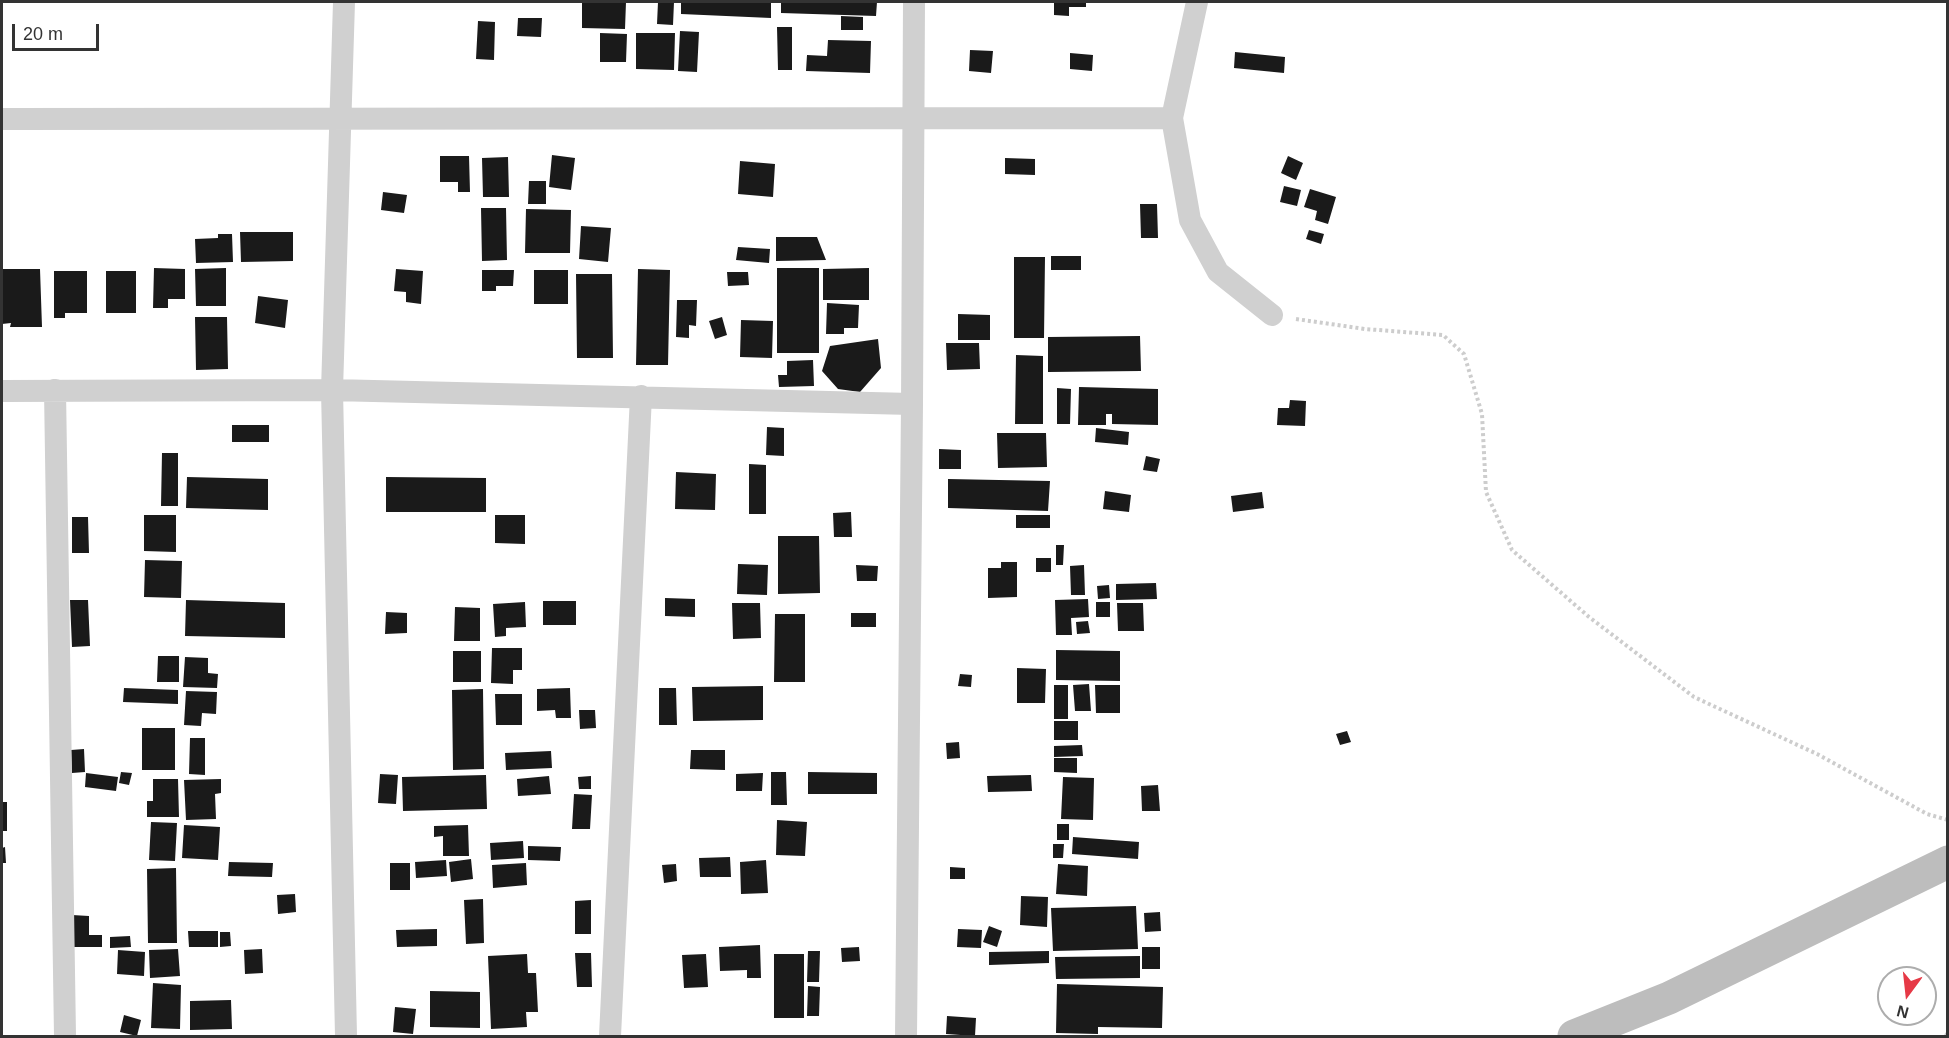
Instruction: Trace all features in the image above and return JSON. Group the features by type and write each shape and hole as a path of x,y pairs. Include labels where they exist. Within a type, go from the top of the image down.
{"street":[{"path":"344,2 332,390 346,1036"},
{"path":"906,1036 914,2"},
{"path":"1197,2 1172,118 1190,220 1218,272 1272,315"},
{"path":"2,119 1172,118"},
{"path":"55,390 65,1036"},
{"path":"2,391 332,390 912,404"},
{"path":"610,1036 641,396"},
{"path":"1574,1036 1669,998 1947,862"}],"path":[{"path":"1272,315 1365,329 1443,335 1464,354 1482,414 1486,492 1512,550 1589,617 1694,697 1817,754 1927,814 1947,820"},
{"path":"1946,1036 1947,1031"}],"building":[{"path":"582,2 626,2 625,29 582,28"},
{"path":"658,2 674,2 673,25 657,24"},
{"path":"681,2 771,2 771,18 681,14"},
{"path":"781,2 877,2 876,16 781,13"},
{"path":"1054,2 1086,2 1086,7 1069,7 1069,16 1054,15"},
{"path":"841,16 863,17 863,30 841,30"},
{"path":"518,18 542,18 541,37 517,36"},
{"path":"478,21 495,22 494,60 476,59"},
{"path":"777,27 792,27 792,70 778,70"},
{"path":"680,31 699,32 697,72 678,71"},
{"path":"600,33 627,34 626,62 600,62"},
{"path":"636,33 675,33 674,70 636,69"},
{"path":"828,40 871,41 870,73 806,71 807,55 827,56"},
{"path":"970,50 993,51 991,73 969,71"},
{"path":"1235,52 1285,57 1284,73 1234,68"},
{"path":"1070,53 1093,55 1092,71 1070,69"},
{"path":"552,155 575,158 571,190 549,187"},
{"path":"440,156 469,156 470,192 458,192 458,182 440,182"},
{"path":"1288,156 1303,163 1296,180 1281,173"},
{"path":"508,157 509,197 483,197 482,158"},
{"path":"1005,158 1035,159 1035,175 1005,174"},
{"path":"740,161 775,164 773,197 738,194"},
{"path":"529,181 546,181 546,204 528,204"},
{"path":"1284,186 1301,190 1297,206 1280,202"},
{"path":"1310,189 1336,197 1328,224 1315,220 1317,211 1304,207"},
{"path":"383,192 407,195 404,213 381,210"},
{"path":"1140,204 1157,204 1158,238 1141,238"},
{"path":"481,208 506,208 507,260 482,261"},
{"path":"526,209 571,210 570,253 525,253"},
{"path":"581,226 611,228 608,262 579,259"},
{"path":"1309,230 1324,234 1321,244 1306,239"},
{"path":"240,232 293,232 293,261 241,262"},
{"path":"218,234 232,234 233,262 196,263 195,239 218,238"},
{"path":"776,237 817,237 826,260 776,261"},
{"path":"738,247 770,249 769,263 736,260"},
{"path":"1051,256 1081,256 1081,270 1051,270"},
{"path":"1014,257 1045,257 1044,338 1014,338"},
{"path":"154,268 185,269 185,299 168,299 168,308 153,308"},
{"path":"226,268 226,306 196,306 195,269"},
{"path":"777,268 819,268 819,353 777,353"},
{"path":"869,268 869,300 823,300 823,269"},
{"path":"2,269 40,269 42,327 10,327 11,323 2,324"},
{"path":"396,269 423,271 421,304 406,302 406,292 394,291"},
{"path":"638,269 670,270 668,365 636,365"},
{"path":"482,270 514,270 513,286 496,286 496,291 482,291"},
{"path":"534,270 568,270 568,304 534,304"},
{"path":"54,271 87,271 87,313 65,313 65,318 54,318"},
{"path":"106,271 136,271 136,313 106,313"},
{"path":"727,272 748,272 749,285 728,286"},
{"path":"576,274 612,274 613,358 577,358"},
{"path":"258,296 288,300 285,328 255,323"},
{"path":"677,300 697,300 696,326 689,325 689,338 676,337"},
{"path":"827,303 859,305 858,328 844,328 844,334 826,334"},
{"path":"958,314 990,315 990,340 958,340"},
{"path":"195,317 227,317 228,369 196,370"},
{"path":"722,317 727,335 715,339 709,321"},
{"path":"741,320 773,321 772,358 740,357"},
{"path":"1140,336 1141,371 1048,372 1048,337"},
{"path":"878,339 881,368 860,392 838,389 822,371 830,346"},
{"path":"946,343 979,343 980,369 947,370"},
{"path":"1016,355 1043,356 1043,424 1015,424"},
{"path":"813,360 814,386 779,387 778,375 787,375 787,361"},
{"path":"1079,387 1158,389 1158,425 1112,424 1112,414 1106,414 1106,425 1078,425"},
{"path":"1057,388 1071,389 1070,424 1057,424"},
{"path":"1290,400 1306,401 1305,426 1277,425 1278,408 1289,408"},
{"path":"232,425 269,425 269,442 232,442"},
{"path":"767,427 784,428 784,456 766,455"},
{"path":"1096,428 1129,432 1128,445 1095,442"},
{"path":"997,433 1046,433 1047,467 998,468"},
{"path":"939,449 961,450 961,469 939,469"},
{"path":"162,453 178,453 178,506 161,506"},
{"path":"1146,456 1160,459 1157,472 1143,470"},
{"path":"749,464 766,465 766,514 749,514"},
{"path":"676,472 716,474 715,510 675,509"},
{"path":"187,477 268,479 268,510 186,508"},
{"path":"386,477 486,478 486,512 386,512"},
{"path":"948,479 1050,481 1048,511 948,508"},
{"path":"1105,491 1131,495 1129,512 1103,509"},
{"path":"1262,492 1264,508 1233,512 1231,496"},
{"path":"851,512 852,537 834,537 833,513"},
{"path":"144,515 176,515 176,552 144,551"},
{"path":"495,515 525,515 525,544 495,543"},
{"path":"1016,515 1050,515 1050,528 1016,528"},
{"path":"72,517 88,517 89,553 72,553"},
{"path":"778,536 819,536 820,593 778,594"},
{"path":"1056,545 1064,545 1063,565 1056,565"},
{"path":"1036,558 1051,558 1051,572 1036,572"},
{"path":"145,560 182,561 181,598 144,597"},
{"path":"1001,562 1017,562 1017,597 988,598 988,568 1001,568"},
{"path":"738,564 768,565 767,595 737,594"},
{"path":"856,565 878,566 877,581 857,581"},
{"path":"1084,565 1085,595 1071,595 1070,566"},
{"path":"1156,583 1157,599 1116,600 1116,584"},
{"path":"1109,585 1110,598 1098,599 1097,586"},
{"path":"665,598 695,599 695,617 665,616"},
{"path":"1088,599 1089,617 1071,618 1072,635 1056,635 1055,600"},
{"path":"70,600 88,600 90,646 72,647"},
{"path":"186,600 285,603 285,638 185,636"},
{"path":"543,601 576,601 576,625 543,625"},
{"path":"525,602 526,627 506,628 506,636 495,637 493,604"},
{"path":"1096,602 1110,602 1110,617 1096,617"},
{"path":"732,603 760,603 761,638 733,639"},
{"path":"1117,603 1143,603 1144,631 1118,631"},
{"path":"455,607 480,608 480,641 454,641"},
{"path":"386,612 407,613 407,633 385,634"},
{"path":"851,613 876,613 876,627 851,627"},
{"path":"775,614 805,614 805,682 774,682"},
{"path":"1088,621 1090,633 1077,634 1076,622"},
{"path":"492,648 522,648 522,670 513,670 513,684 491,683"},
{"path":"1056,650 1120,651 1120,681 1056,680"},
{"path":"453,651 481,651 481,682 453,682"},
{"path":"158,656 179,656 179,682 157,682"},
{"path":"185,657 208,658 208,673 218,674 217,688 183,687"},
{"path":"1017,668 1046,669 1045,703 1017,703"},
{"path":"960,674 972,675 971,687 958,686"},
{"path":"1089,684 1091,711 1075,711 1073,685"},
{"path":"1054,685 1068,685 1068,719 1054,719"},
{"path":"1095,685 1120,685 1120,713 1096,713"},
{"path":"763,686 763,720 693,721 692,687"},
{"path":"124,688 178,690 178,704 123,702"},
{"path":"570,688 571,718 556,718 555,710 537,711 537,689"},
{"path":"659,688 676,688 677,725 659,725"},
{"path":"483,689 484,769 453,770 452,690"},
{"path":"186,691 217,692 216,714 202,713 201,726 184,725"},
{"path":"495,694 522,694 522,725 496,725"},
{"path":"579,710 595,710 596,728 580,729"},
{"path":"1054,721 1078,721 1078,740 1054,740"},
{"path":"142,728 175,728 175,770 142,770"},
{"path":"1347,731 1351,742 1340,745 1336,734"},
{"path":"190,738 205,738 205,775 189,774"},
{"path":"959,742 960,758 947,759 946,743"},
{"path":"1082,745 1083,756 1054,757 1054,746"},
{"path":"84,749 85,772 72,773 71,750"},
{"path":"691,750 725,750 725,770 690,769"},
{"path":"551,751 552,768 506,770 505,753"},
{"path":"1054,758 1077,758 1077,773 1054,772"},
{"path":"121,772 132,773 129,785 119,783"},
{"path":"771,772 786,772 787,805 771,805"},
{"path":"808,772 877,773 877,794 808,794"},
{"path":"86,773 118,777 116,791 85,787"},
{"path":"763,773 762,791 736,791 736,774"},
{"path":"380,774 398,775 396,804 378,803"},
{"path":"486,775 487,809 403,811 402,777"},
{"path":"1031,775 1032,791 988,792 987,776"},
{"path":"549,776 551,794 518,796 517,779"},
{"path":"591,776 591,789 579,789 578,777"},
{"path":"1063,777 1094,778 1093,820 1061,819"},
{"path":"153,779 178,779 179,817 147,817 147,801 153,801"},
{"path":"221,779 221,793 215,794 216,819 186,820 184,780"},
{"path":"1158,785 1160,811 1142,811 1141,786"},
{"path":"574,794 592,795 590,829 572,829"},
{"path":"2,802 7,802 7,831 2,831"},
{"path":"777,820 807,822 805,856 776,855"},
{"path":"151,822 177,823 175,861 149,860"},
{"path":"1057,824 1069,824 1069,840 1057,840"},
{"path":"184,825 220,827 218,860 182,858"},
{"path":"468,825 469,856 443,856 443,836 434,837 434,826"},
{"path":"1073,837 1139,842 1138,859 1072,854"},
{"path":"523,841 524,858 491,860 490,843"},
{"path":"1053,844 1064,844 1063,858 1053,858"},
{"path":"528,846 561,847 560,861 528,860"},
{"path":"5,847 6,863 2,863 2,848"},
{"path":"730,857 731,877 700,877 699,858"},
{"path":"471,859 473,879 451,882 449,862"},
{"path":"446,860 447,876 416,878 415,862"},
{"path":"766,860 768,893 741,894 740,862"},
{"path":"229,862 273,863 272,877 228,876"},
{"path":"390,863 410,863 410,890 390,890"},
{"path":"526,863 527,885 493,888 492,865"},
{"path":"676,864 677,881 664,883 662,865"},
{"path":"1058,864 1088,866 1087,896 1056,894"},
{"path":"950,867 965,868 965,879 950,879"},
{"path":"176,868 177,943 148,943 147,869"},
{"path":"295,894 296,912 278,914 277,895"},
{"path":"1021,896 1048,897 1047,927 1020,925"},
{"path":"483,899 484,943 466,944 464,900"},
{"path":"591,900 591,934 575,934 575,901"},
{"path":"1136,906 1138,949 1053,951 1051,908"},
{"path":"1160,912 1161,931 1145,932 1144,913"},
{"path":"72,915 89,916 89,935 102,935 102,947 71,947"},
{"path":"989,926 1002,931 997,947 983,942"},
{"path":"437,929 437,946 397,947 396,930"},
{"path":"958,929 982,930 981,948 957,947"},
{"path":"188,931 218,931 218,947 189,947"},
{"path":"220,932 230,932 231,946 220,947"},
{"path":"130,936 131,947 110,948 110,937"},
{"path":"760,945 761,978 747,978 747,970 720,971 719,947"},
{"path":"859,947 860,961 842,962 841,948"},
{"path":"1142,947 1160,947 1160,969 1142,969"},
{"path":"178,949 180,976 150,978 149,950"},
{"path":"262,949 263,973 245,974 244,950"},
{"path":"118,950 145,952 144,976 117,974"},
{"path":"808,951 820,951 819,982 807,982"},
{"path":"1049,951 1049,963 989,965 989,952"},
{"path":"575,953 591,953 592,987 577,987"},
{"path":"527,954 528,973 536,973 538,1012 526,1012 527,1027 491,1029 488,956"},
{"path":"706,954 708,987 684,988 682,955"},
{"path":"774,954 804,954 804,1018 774,1018"},
{"path":"1140,956 1140,978 1056,979 1055,957"},
{"path":"153,983 181,985 180,1029 151,1028"},
{"path":"1057,984 1163,987 1162,1028 1098,1027 1098,1034 1056,1033"},
{"path":"808,986 820,987 819,1016 807,1016"},
{"path":"430,991 480,992 480,1028 430,1027"},
{"path":"231,1000 232,1029 190,1030 190,1001"},
{"path":"395,1007 416,1009 413,1034 393,1032"},
{"path":"124,1015 141,1020 137,1036 120,1032"},
{"path":"947,1016 976,1018 975,1036 946,1034"}]}
